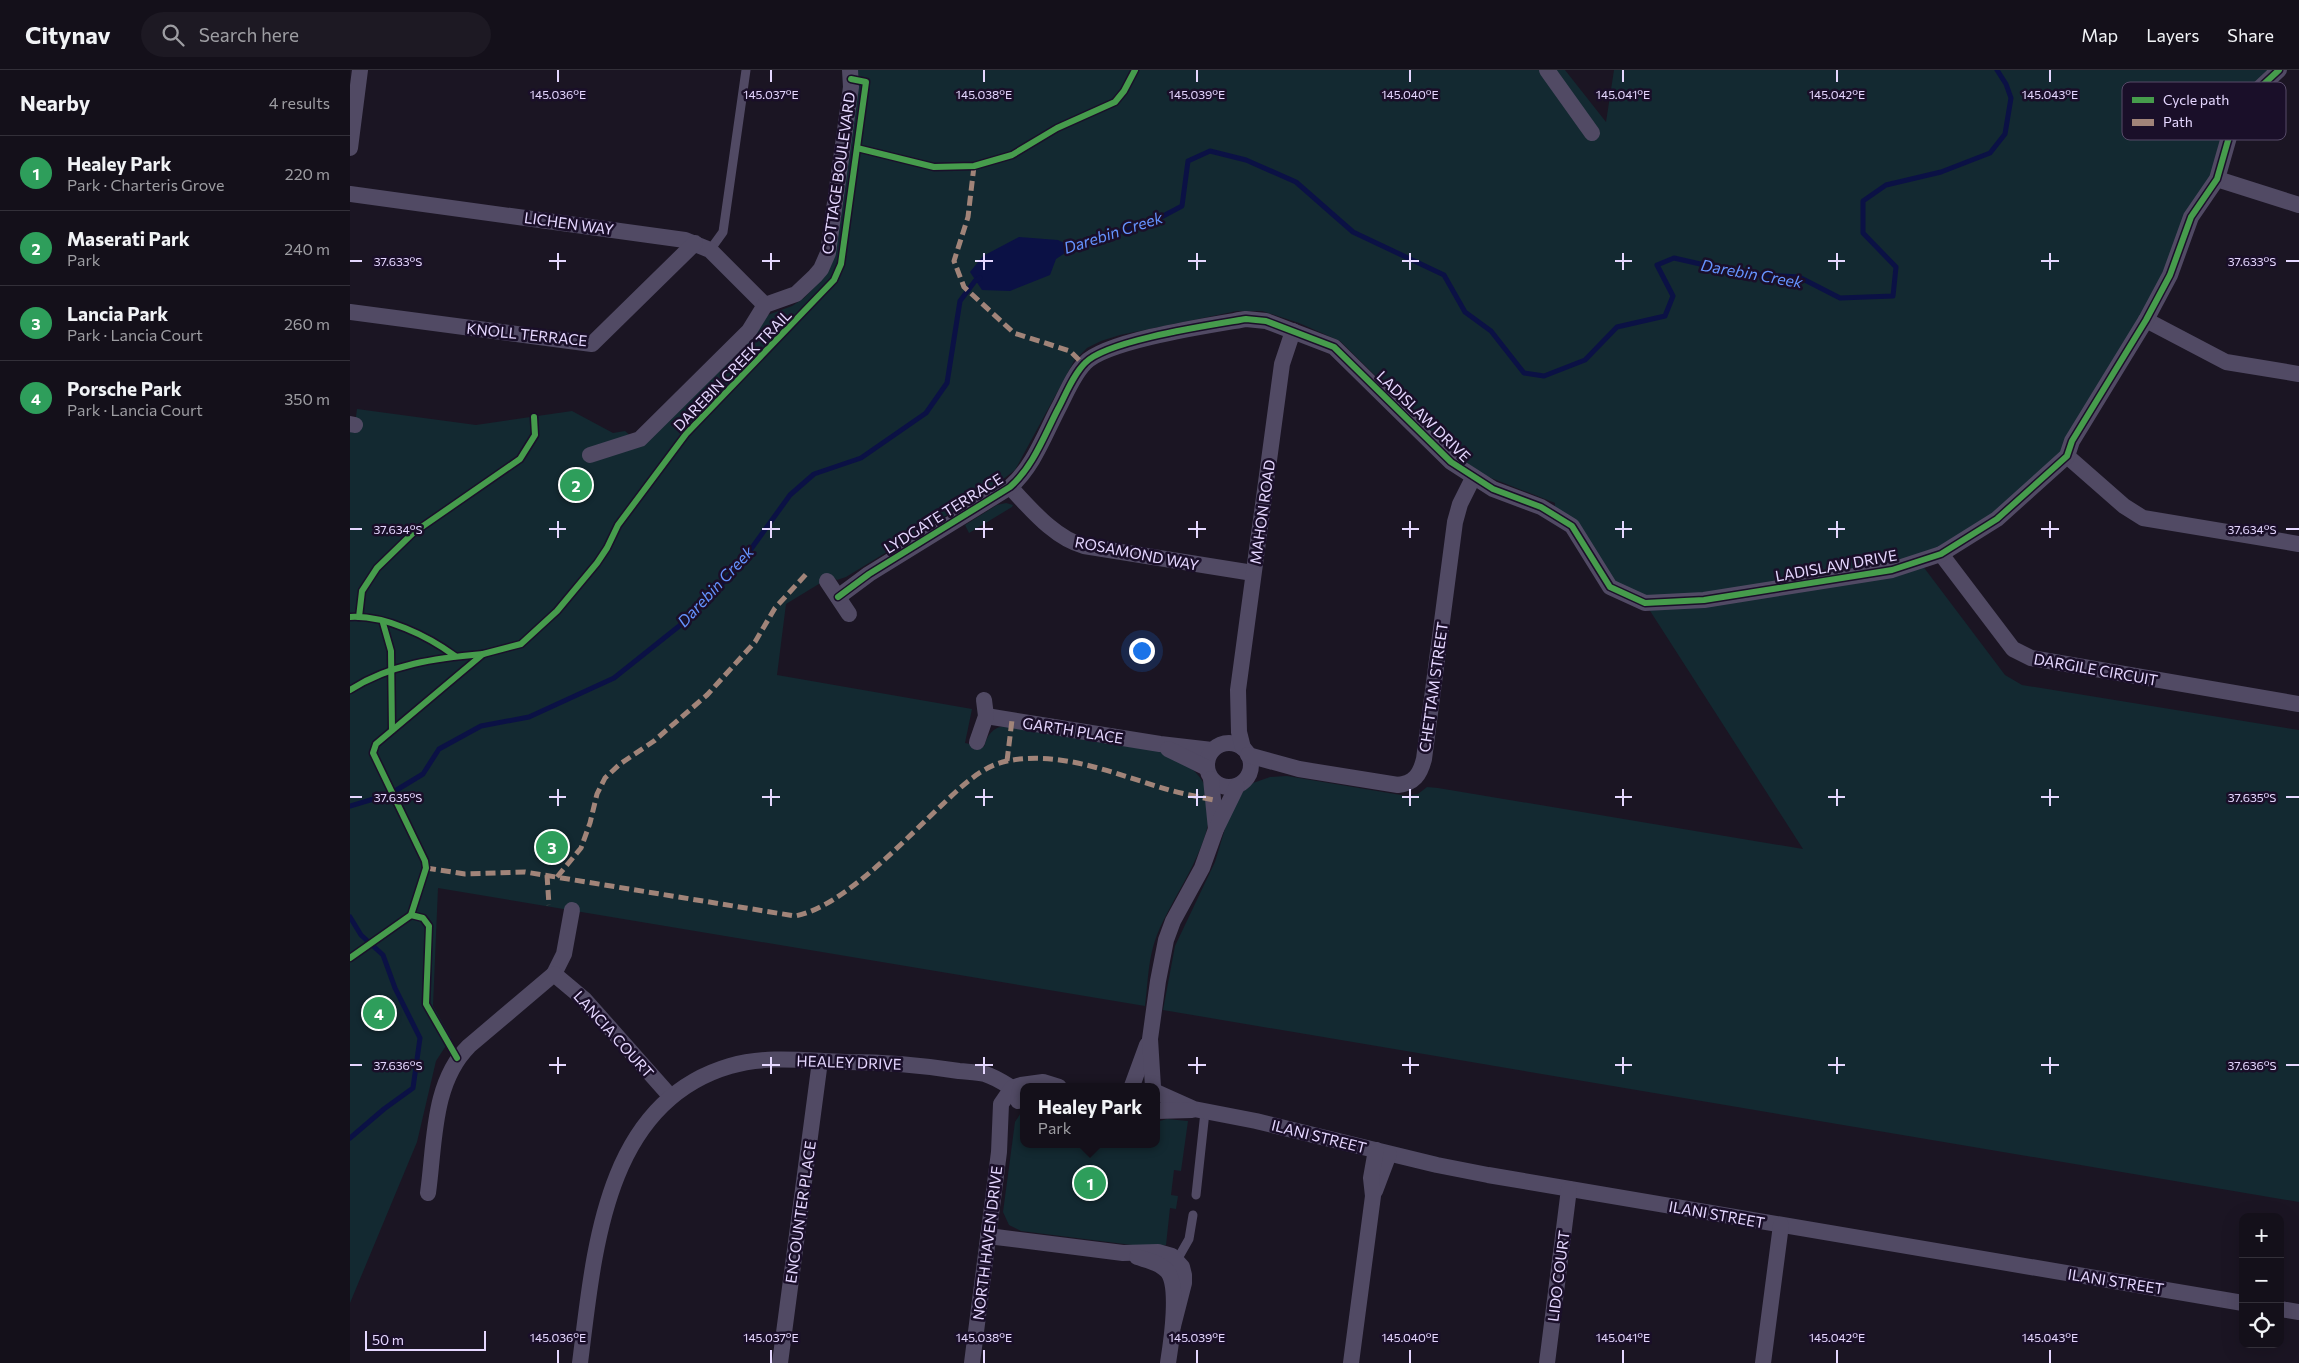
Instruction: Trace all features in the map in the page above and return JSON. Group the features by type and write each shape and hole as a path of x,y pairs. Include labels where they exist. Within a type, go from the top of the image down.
{"street":[{"path":"350,148 360,70"},
{"name":"COTTAGE BOULEVARD","path":"765,305 796,294 815,276 825,261 851,87 850,70"},
{"path":"1547,70 1592,133"},
{"name":"LADISLAW DRIVE","path":"2266,82 2279,70"},
{"name":"LADISLAW DRIVE","path":"1293,330 1325,343 1343,355 1446,458 1473,478 1493,490 1541,507 1572,526 1610,587 1645,603 1704,600 1883,572 1941,554 1997,520 2067,456 2072,441 2146,320 2170,275 2191,217 2217,179 2228,140"},
{"path":"2217,179 2299,205"},
{"name":"LICHEN WAY","path":"350,194 672,237 702,247"},
{"path":"590,455 640,439 749,331 765,305 702,247"},
{"name":"KNOLL TERRACE","path":"350,312 592,344 702,247"},
{"name":"LYDGATE TERRACE","path":"838,597 871,572 1010,486 1028,468 1079,370 1083,364 1099,352 1123,343 1246,319 1266,321 1293,330"},
{"path":"2146,320 2226,362 2299,374"},
{"name":"MAHON ROAD","path":"1246,751 1239,732 1238,694 1282,364 1293,330"},
{"path":"2067,456 2124,506 2143,518 2299,544"},
{"name":"CHETTAM STREET","path":"1246,751 1300,769 1398,785 1413,780 1419,775 1424,759 1455,522 1460,504 1473,478"},
{"name":"ROSAMOND WAY","path":"1010,486 1046,522 1071,542 1089,547 1253,573"},
{"name":"DARGILE CIRCUIT","path":"1941,554 2013,649 2031,658 2299,704"},
{"path":"827,581 849,614"},
{"name":"MAHON ROAD","path":"1216,747 1238,694"},
{"name":"GARTH PLACE","path":"977,742 985,708 1160,744 1216,747"},
{"path":"1152,1083 1150,1039 1166,940 1173,921 1205,861 1216,829 1251,766 1246,751 1232,743 1216,747 1209,755 1209,773 1216,829"},
{"name":"GARTH PLACE","path":"1160,744 1209,773"},
{"name":"CHETTAM STREET","path":"1242,782 1268,772 1300,769"},
{"path":"1209,773 1223,786 1242,782"},
{"path":"428,1192 440,1102 450,1070 457,1058 469,1046 554,974 564,954 572,910"},
{"name":"LANCIA COURT","path":"554,974 585,1000 671,1097"},
{"path":"1134,1083 1150,1039"},
{"name":"HEALEY DRIVE","path":"580,1363 594,1254 604,1214 633,1140 647,1121 671,1097 704,1076 731,1066 759,1061 894,1063 963,1071 1014,1095"},
{"name":"ENCOUNTER PLACE","path":"775,1362 820,1061"},
{"path":"1036,1083 1051,1083"},
{"name":"NORTH HAVEN DRIVE","path":"972,1363 999,1152 1014,1095"},
{"name":"ILANI STREET","path":"1160,1096 1199,1111"},
{"name":"ILANI STREET","path":"1160,1111 1199,1111 1265,1123 1382,1152 1488,1175 1780,1226 2239,1301"},
{"path":"1351,1363 1373,1196 1382,1152"},
{"name":"LIDO COURT","path":"1547,1363 1569,1189"},
{"path":"1762,1363 1780,1226"},
{"path":"988,1236 1123,1253 1165,1253 1177,1260 1182,1267 1184,1283 1173,1326 1168,1363"},
{"path":"1123,1253 1157,1264 1169,1273 1172,1280 1173,1326"},
{"path":"2284,1310 2299,1312"}],"lane":[{"path":"702,247 723,232 746,70"},
{"path":"1196,1195 1199,1111"},
{"path":"1177,1260 1189,1239 1193,1215"}],"shaded area":[{"path":"855,70 1565,70 1606,122 1614,70 2279,70 2266,82 2122,82 2122,140 2224,140 2170,275 2072,441 1997,519 1919,561 2005,675 2022,685 2299,730 2299,1202 1163,1010 1175,946 1215,862 1227,822 1240,794 1253,783 1270,777 1287,776 1407,796 1418,794 1427,787 1438,788 1803,849 1645,603 1610,587 1554,515 1555,503 1486,476 1458,457 1340,341 1299,323 1262,311 1237,311 1120,335 1087,348 1074,361 1015,470 993,487 846,577 837,580 832,576 786,604 777,675 972,709 965,743 984,747 991,732 1005,726 1155,750 1167,754 1194,770 1207,790 1210,813 1204,838 1194,863 1167,913 1154,943 1145,1006 438,888 433,1006 451,1038 436,1061 417,1142 350,1303 350,431 354,432 357,409 476,425 572,411 613,433 625,431 642,446 765,316 792,306 804,298 824,277"},
{"path":"1019,237 1058,240 1071,246 1071,249 1056,259 1050,275 1010,291 982,290 970,272 983,256"},
{"path":"1006,503 1013,505 969,533 965,525 997,505"},
{"path":"1020,1114 1020,1148 1160,1148 1160,1121 1167,1119 1188,1121 1181,1171 1174,1170 1171,1195 1178,1196 1176,1209 1170,1208 1166,1245 1132,1245 1021,1231 1009,1225 1003,1212 1015,1122"}],"waterway":[{"name":"Darebin Creek","path":"1065,247 1150,223 1182,206 1188,161 1210,151 1246,160 1296,182 1353,232 1444,275 1465,312 1491,331 1524,373 1544,376 1585,360 1617,327 1665,316 1673,296 1657,265 1674,258 1744,274 1799,277 1840,298 1893,296 1896,267 1863,233 1863,201 1886,185 1941,172 1990,153 2005,134 2011,98 2006,84 1997,70"},
{"name":"Darebin Creek","path":"350,806 390,794 423,774 439,749 481,726 529,717 614,678 688,619 738,567 790,495 814,474 861,458 926,413 947,383 960,301 975,281 980,278"},
{"name":"Darebin Creek","path":"350,917 361,935 383,955 395,988 420,1038 413,1088 384,1109 350,1138"}],"marked path":[{"path":"974,166 968,217 954,261 964,287 1014,333 1070,351 1083,364"},
{"path":"557,877 581,848 590,823 597,794 605,778 620,764 654,741 707,695 755,642 775,608 809,571"},
{"path":"1007,761 1012,720"},
{"path":"426,868 465,874 525,872 795,916 814,910 854,885 894,851 965,784 989,767 1007,761 1028,758 1069,761 1110,771 1169,790 1214,800"},
{"path":"547,875 549,905"}],"cycle path":[{"path":"857,148 934,167 974,166 1012,155 1057,128 1115,102 1124,91 1135,70"},
{"path":"2266,82 2279,70"},
{"name":"DAREBIN CREEK TRAIL","path":"350,958 411,915 426,868 425,861 373,753 376,744 483,654 521,644 557,611 597,563 618,525 686,434 834,280 841,264 866,82 851,79"},
{"path":"838,597 869,574 1010,487 1032,461 1070,385 1085,363 1115,347 1136,341 1185,329 1246,319 1266,321 1334,347 1451,462 1493,489 1541,507 1572,526 1610,587 1645,603 1704,600 1892,570 1941,554 1997,519 2067,456 2072,441 2146,320 2170,275 2191,217 2217,179 2228,140"},
{"path":"359,617 362,591 377,568 413,533 520,459 535,435 534,417"},
{"path":"350,617 377,619 406,628 432,641 455,656"},
{"path":"383,623 391,651 392,730"},
{"path":"350,690 365,681 398,668 431,660 483,654"},
{"path":"411,915 423,918 429,926 426,1004 457,1058"}],"place":[{"name":"Maserati Park","path":"576,485"},
{"name":"Lancia Park","path":"552,847"},
{"name":"Porsche Park","path":"379,1013"},
{"name":"Healey Park","path":"1090,1183"}]}
